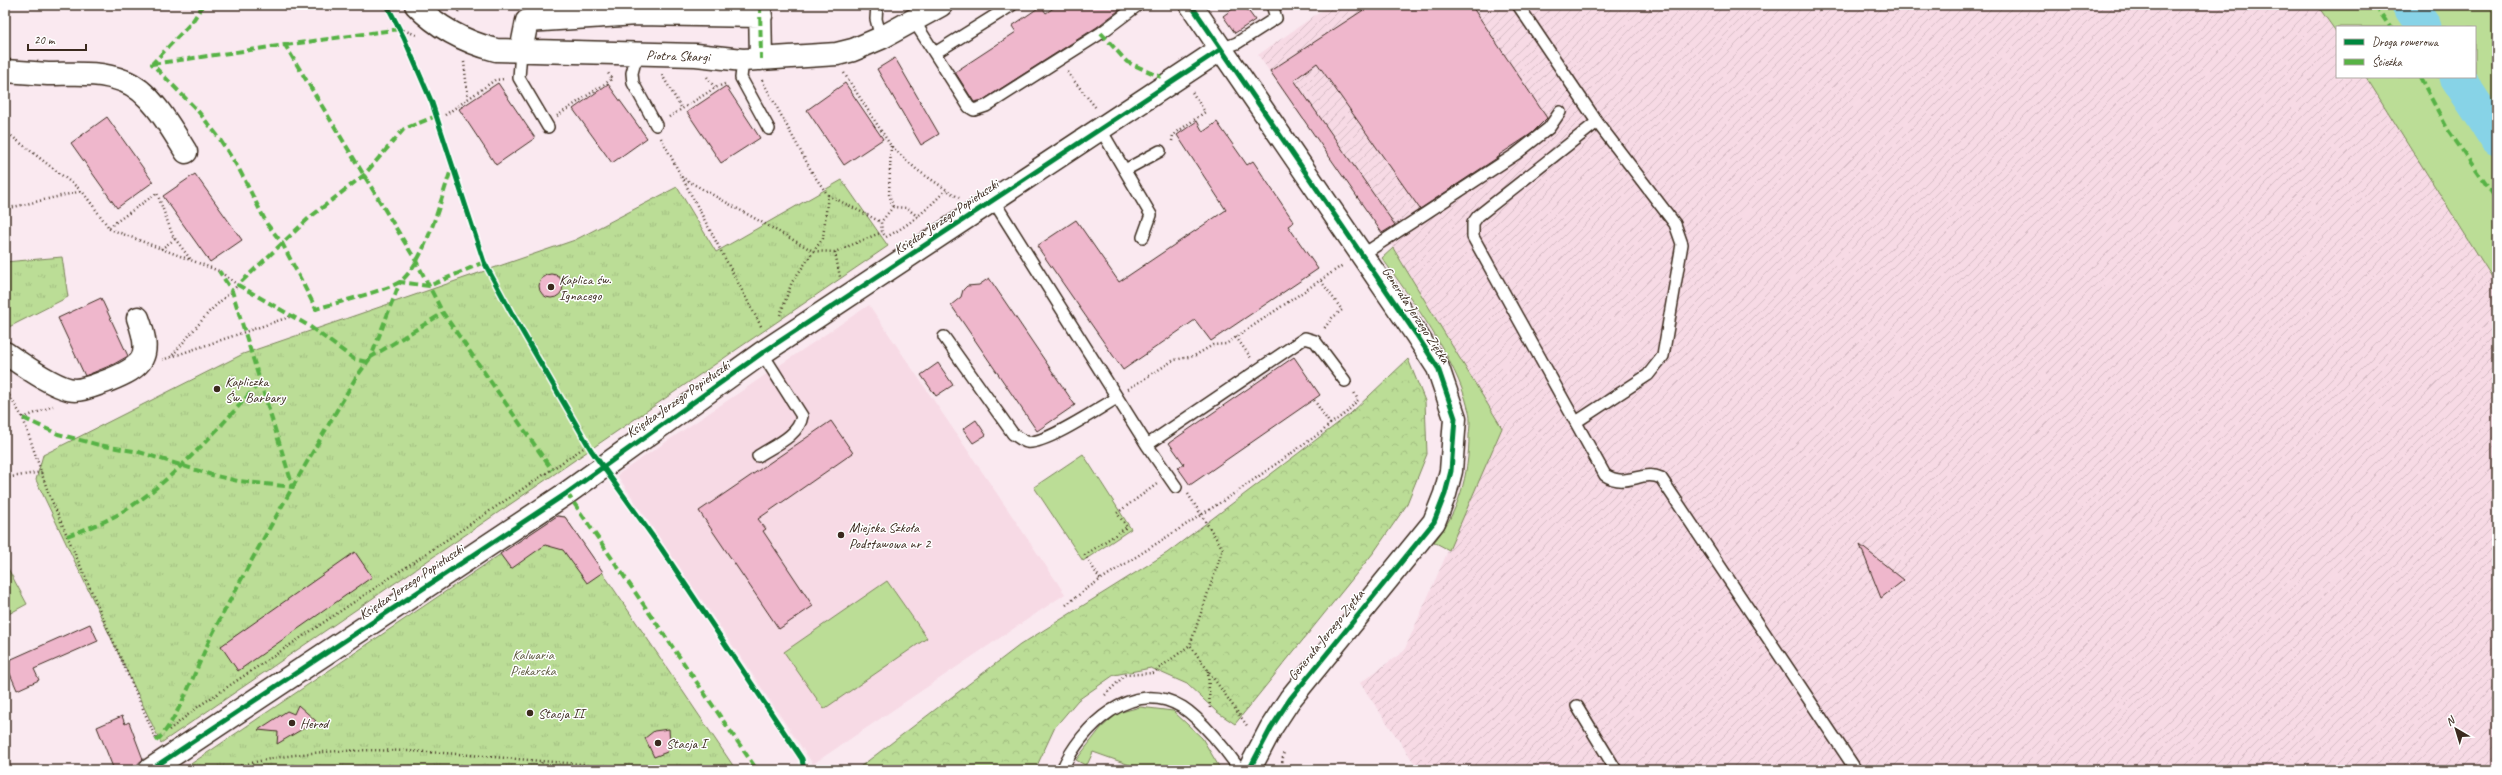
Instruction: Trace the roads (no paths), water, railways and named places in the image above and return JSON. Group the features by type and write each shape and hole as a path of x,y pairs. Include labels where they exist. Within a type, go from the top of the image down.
{"street":[{"name":"Piotra Skargi","path":"416,5 453,35 475,45 496,50 696,55 755,65 837,54 853,50 881,38 941,5"},
{"name":"Generała Jerzego Ziętka","path":"1191,5 1221,49 1355,258 1438,368 1454,418 1451,471 1434,522 1290,699 1271,728 1249,770"},
{"path":"521,51 527,21 637,14 760,10 755,65"},
{"name":"Księdza Jerzego Popiełuszki","path":"150,770 567,493 764,343 986,205 1100,120 1221,49"},
{"path":"5,71 47,74 96,74 125,81 146,96 165,118 186,152"},
{"path":"5,353 50,381 74,390 92,386 129,372 143,358 146,340 138,318"}],"lane":[{"path":"877,5 876,19 881,38"},
{"path":"935,54 1012,5"},
{"path":"914,21 969,107 974,110 986,106 1058,60 1100,33 1138,5"},
{"path":"1221,49 1237,43 1276,18 1272,5"},
{"path":"1518,5 1597,122 1675,224 1682,244 1663,356 1648,375 1576,422"},
{"path":"521,51 519,78 547,125"},
{"path":"637,54 632,73 633,83 656,125"},
{"path":"755,65 741,78 769,129"},
{"path":"1355,258 1516,154 1549,128 1560,112"},
{"path":"1100,120 1124,170 1150,215 1144,237"},
{"path":"1597,122 1478,216 1473,223 1474,237 1605,475 1614,481 1627,481 1653,474 1661,478 1856,770"},
{"path":"1124,170 1160,151"},
{"path":"986,205 1117,398 1146,445 1176,487"},
{"path":"944,337 1013,434 1027,442 1039,441 1054,434 1117,398"},
{"path":"1146,445 1305,338 1315,341 1346,381"},
{"path":"758,456 796,431 801,424 802,416 764,343"},
{"path":"1063,768 1072,749 1104,714 1124,703 1144,698 1163,699 1182,707 1225,750 1240,770"},
{"path":"1576,706 1616,770"}],"waterway":[{"path":"2409,5 2423,26"},
{"path":"2458,78 2497,138"}],"place":[{"name":"Kaplica św. Ignacego","path":"551,287"},
{"name":"Kapliczka Św. Barbary","path":"217,389"},
{"name":"Miejska Szkoła Podstawowa nr 2","path":"841,535"},
{"name":"Stacja II","path":"530,713"},
{"name":"Herod","path":"292,723"},
{"name":"Stacja I","path":"658,743"}],"park label":[{"name":"Kalwaria Piekarska","path":"533,662"}]}
